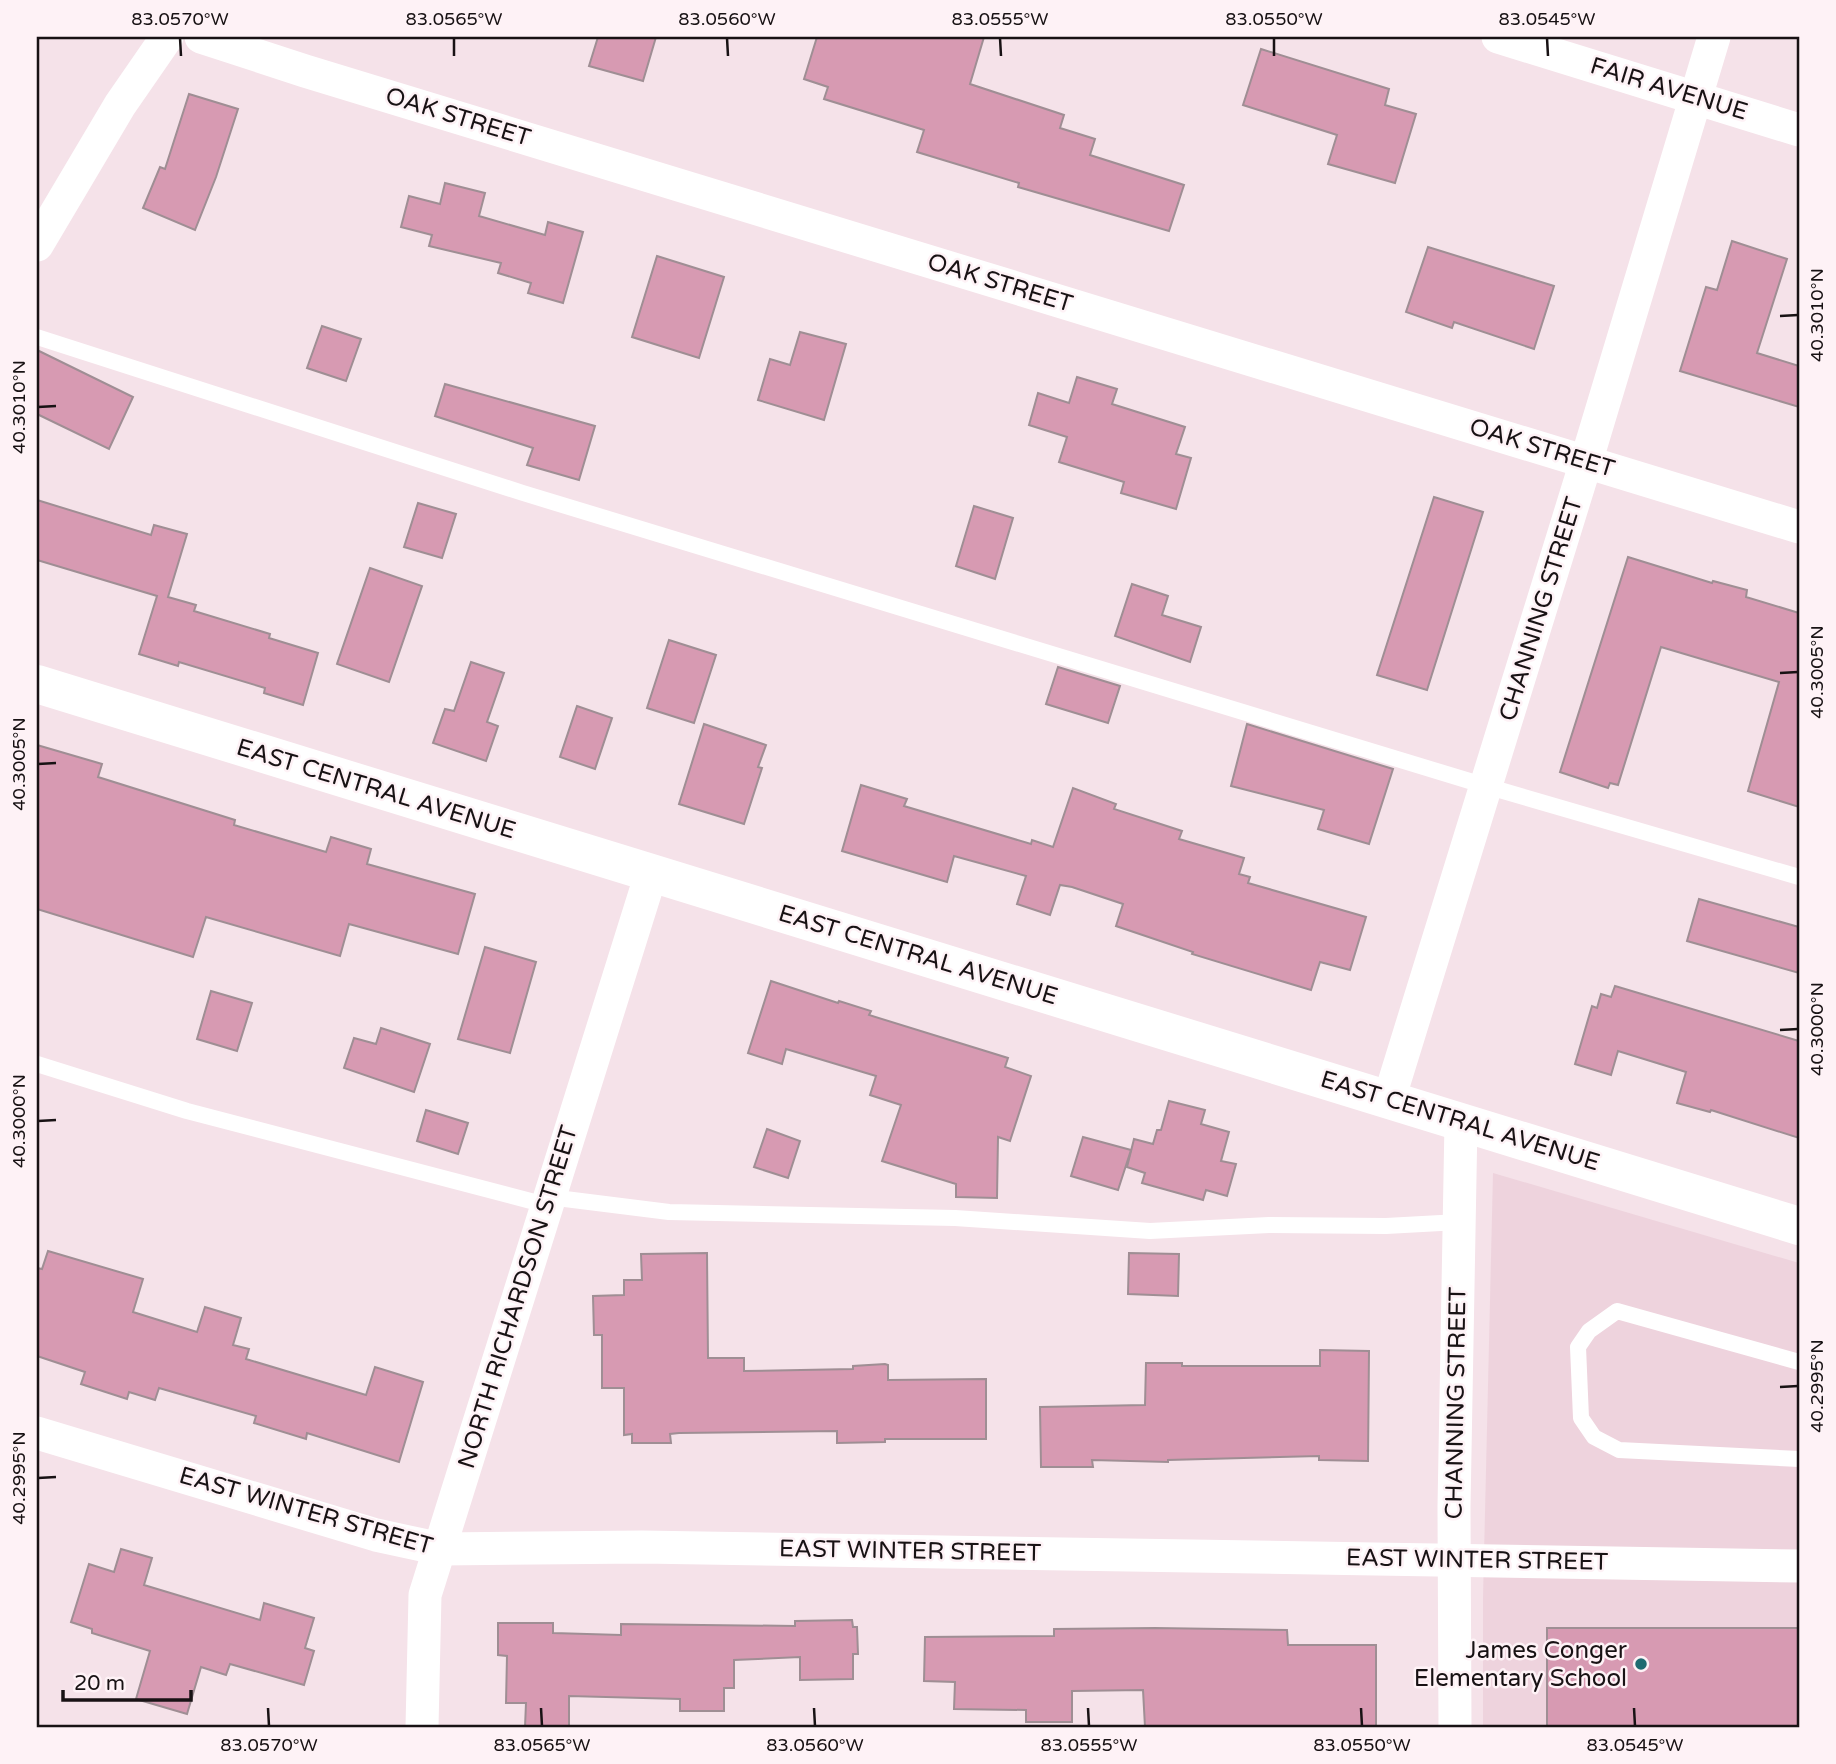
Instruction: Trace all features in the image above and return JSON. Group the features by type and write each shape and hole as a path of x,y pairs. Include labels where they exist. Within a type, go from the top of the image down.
{"main road":[{"name":"EAST CENTRAL AVENUE","path":"37,684 1799,1226"}],"street":[{"path":"37,245 120,105 167,37"},
{"name":"OAK STREET","path":"201,37 1799,527"},
{"name":"FAIR AVENUE","path":"1498,37 1799,130"},
{"name":"CHANNING STREET","path":"1389,1099 1714,37"},
{"name":"NORTH RICHARDSON STREET","path":"422,1727 425,1595 652,874"},
{"name":"CHANNING STREET","path":"1455,1727 1454,1560 1461,1122"},
{"name":"EAST WINTER STREET","path":"37,1433 376,1535 441,1549 642,1546 1799,1566"}],"lane":[{"path":"37,337 523,493 1486,786 1799,877"},
{"path":"37,1063 187,1111 548,1201 669,1212 955,1218 1150,1231 1269,1224 1386,1226 1458,1222"},
{"path":"1799,1362 1617,1311 1589,1331 1578,1347 1581,1418 1594,1437 1619,1450 1799,1459"}],"shaded area":[{"path":"1493,1173 1799,1263 1799,1727 1483,1727 1483,1598"}],"building":[{"path":"598,37 656,37 643,81 589,66"},
{"path":"817,37 984,37 970,84 1064,115 1060,128 1095,139 1090,155 1184,185 1169,231 1018,187 1019,183 917,152 924,130 824,99 828,87 804,79"},
{"path":"1261,49 1389,89 1385,105 1416,114 1395,183 1328,164 1337,135 1243,105"},
{"path":"189,94 238,109 195,230 143,208 160,167 165,169"},
{"path":"445,183 485,193 479,216 545,235 548,222 583,232 563,303 528,293 531,283 498,273 501,263 429,246 432,235 401,227 409,196 440,204"},
{"path":"1732,241 1787,259 1757,353 1799,366 1799,407 1680,371 1706,287 1717,290"},
{"path":"1428,247 1554,286 1534,349 1454,322 1452,328 1406,312"},
{"path":"657,256 724,277 699,358 632,337"},
{"path":"322,326 361,339 346,381 307,368"},
{"path":"800,332 846,344 824,420 758,400 770,359 790,365"},
{"path":"37,350 133,397 109,449 37,414"},
{"path":"1077,377 1117,389 1112,404 1185,427 1176,454 1191,458 1176,509 1121,493 1124,482 1059,462 1067,437 1029,425 1038,393 1069,403"},
{"path":"445,384 595,426 579,480 527,465 533,448 435,416"},
{"path":"1434,497 1483,512 1427,690 1377,675"},
{"path":"37,500 151,535 154,525 187,534 168,597 196,605 194,611 270,634 269,638 318,653 303,705 264,693 265,688 179,662 178,666 139,654 157,596 37,560"},
{"path":"418,503 456,514 442,558 404,547"},
{"path":"974,506 1013,518 995,579 956,566"},
{"path":"1628,557 1712,583 1713,581 1747,590 1746,597 1799,613 1799,807 1748,791 1779,682 1661,647 1618,785 1610,783 1608,788 1560,772"},
{"path":"370,568 422,586 389,682 337,664"},
{"path":"1132,584 1168,596 1162,615 1201,627 1190,662 1115,636"},
{"path":"669,640 716,655 694,723 647,708"},
{"path":"471,662 504,673 487,722 498,726 486,761 433,743 445,709 454,711"},
{"path":"1058,667 1120,686 1108,723 1046,704"},
{"path":"577,706 612,718 595,769 560,757"},
{"path":"704,724 766,745 758,767 762,768 744,824 679,804"},
{"path":"1247,724 1393,769 1369,844 1318,829 1324,810 1231,786"},
{"path":"37,745 102,764 98,777 235,820 234,825 326,852 331,837 371,849 367,864 475,894 458,954 349,924 340,956 206,917 193,957 37,909"},
{"path":"861,785 907,799 904,806 1031,844 1032,840 1053,847 1073,788 1116,804 1114,809 1182,831 1179,839 1244,858 1239,874 1250,877 1248,883 1366,917 1350,970 1320,962 1311,990 1192,954 1193,952 1116,926 1123,904 1072,887 1060,885 1050,915 1017,904 1026,876 954,856 947,882 842,851"},
{"path":"1699,899 1799,927 1799,973 1687,941"},
{"path":"485,947 536,962 510,1053 458,1039"},
{"path":"771,981 871,1011 869,1015 1008,1058 1005,1067 1031,1076 1010,1141 998,1137 997,1198 956,1197 956,1184 882,1161 901,1105 870,1095 876,1076 786,1049 782,1064 748,1053"},
{"path":"1615,986 1799,1041 1799,1138 1711,1110 1710,1112 1677,1103 1686,1072 1618,1051 1611,1075 1575,1064 1592,1006 1597,1008 1601,994 1611,997"},
{"path":"211,991 252,1003 237,1051 197,1039"},
{"path":"381,1028 430,1044 414,1092 344,1068 354,1038 376,1044"},
{"path":"1169,1101 1205,1110 1201,1124 1229,1132 1221,1161 1236,1164 1227,1196 1206,1190 1203,1200 1142,1183 1145,1173 1127,1167 1134,1139 1153,1144 1157,1130 1161,1130"},
{"path":"426,1110 468,1123 458,1154 417,1141"},
{"path":"767,1129 800,1141 788,1178 754,1167"},
{"path":"1083,1137 1131,1150 1118,1190 1071,1176"},
{"path":"48,1251 143,1279 133,1312 197,1332 205,1307 241,1318 233,1345 249,1349 246,1359 366,1395 375,1367 423,1382 399,1462 307,1433 306,1439 254,1423 256,1416 159,1388 155,1400 129,1392 127,1399 81,1384 85,1372 37,1356 37,1268 42,1269"},
{"path":"707,1253 708,1358 744,1358 744,1371 853,1369 853,1366 885,1364 888,1365 888,1380 986,1379 986,1439 885,1439 885,1442 837,1443 837,1431 679,1433 670,1434 671,1443 632,1443 632,1434 624,1435 624,1388 602,1388 602,1335 594,1335 593,1296 624,1295 624,1280 642,1280 641,1254"},
{"path":"1129,1253 1179,1254 1178,1296 1128,1294"},
{"path":"1320,1350 1369,1351 1368,1461 1319,1460 1319,1456 1168,1462 1092,1460 1093,1467 1041,1467 1040,1407 1145,1405 1146,1363 1182,1363 1182,1366 1320,1366"},
{"path":"121,1549 152,1558 144,1585 260,1620 264,1603 314,1618 305,1648 314,1651 304,1685 230,1664 226,1675 201,1667 187,1714 136,1699 150,1651 92,1633 92,1629 71,1622 89,1564 114,1572"},
{"path":"852,1620 853,1627 857,1627 858,1654 853,1654 853,1679 800,1680 800,1657 734,1660 734,1688 724,1688 724,1711 680,1711 680,1699 569,1696 569,1727 525,1727 526,1703 506,1703 507,1656 498,1655 498,1623 553,1623 553,1633 621,1635 621,1624 795,1626 795,1621"},
{"name":"James Conger Elementary School","path":"1547,1628 1799,1628 1799,1727 1547,1727"},
{"path":"1054,1629 1287,1630 1288,1645 1376,1645 1376,1727 1145,1727 1143,1690 1072,1691 1072,1722 1026,1722 1026,1710 954,1709 955,1682 924,1681 925,1637 1054,1636"}],"place":[{"name":"James Conger Elementary School","path":"1641,1664"}]}
